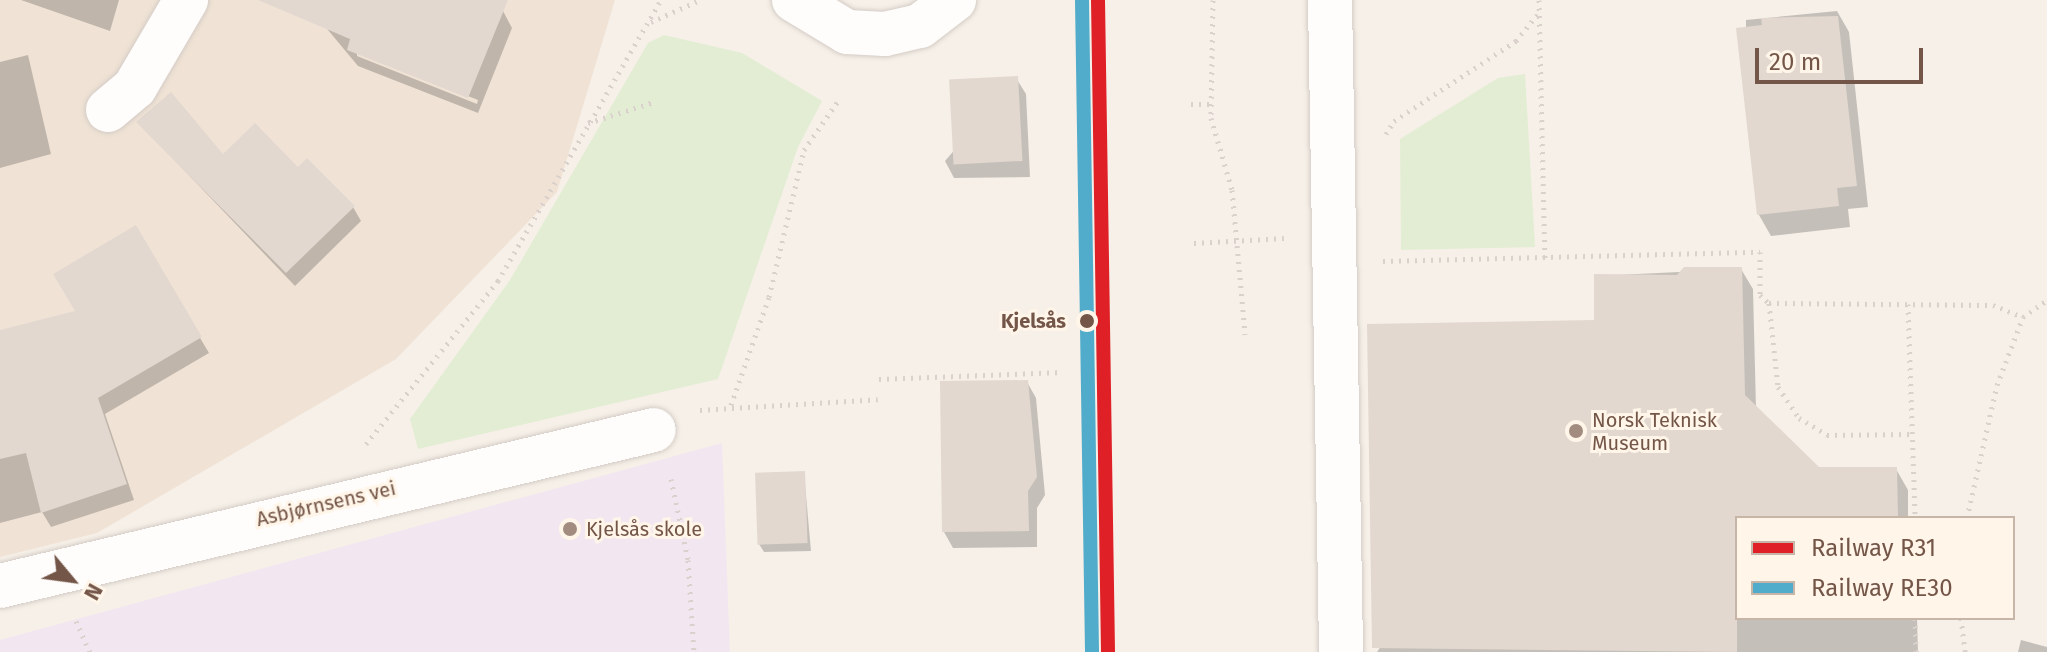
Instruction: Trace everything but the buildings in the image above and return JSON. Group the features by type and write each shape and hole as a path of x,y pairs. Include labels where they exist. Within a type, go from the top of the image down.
{"street":[{"path":"108,110 135,87 186,0"},
{"path":"794,0 847,32 885,34 920,26 954,0"},
{"path":"1330,0 1341,652"},
{"name":"Asbjørnsens vei","path":"0,586 654,430"}],"path":[{"path":"362,448 498,281 661,0"},
{"path":"651,22 700,0"},
{"path":"1213,0 1210,104 1237,240 1245,334"},
{"path":"1539,0 1545,260"},
{"path":"1380,143 1394,121 1516,41 1539,13"},
{"path":"731,405 769,297 804,150 840,98"},
{"path":"587,123 657,101"},
{"path":"1191,104 1210,104"},
{"path":"1194,243 1250,239"},
{"path":"1378,261 1545,260 1760,252 1760,295 1769,303 1993,305 2023,317"},
{"path":"1967,516 1997,385 2023,317 2047,300"},
{"path":"1769,303 1778,387 1799,418 1827,435 1913,434"},
{"path":"1908,304 1915,516"},
{"path":"879,379 1063,372"},
{"path":"694,652 686,546 654,430 711,405 878,399"},
{"path":"73,615 90,652"},
{"path":"1915,620 1916,652"},
{"path":"1961,620 1965,652"}],"shaded area":[{"path":"0,0 615,0 557,192 396,359 97,533 0,557"},
{"name":"Kjelsås skole","path":"722,443 730,652 0,652 0,640"}],"green space":[{"path":"664,35 742,53 822,101 798,147 718,379 418,449 410,419 510,280 648,43"},
{"path":"1525,74 1535,247 1401,250 1400,139 1498,78"}],"rail line":[{"name":"RE30","path":"1082,0 1092,652"},
{"name":"R31","path":"1098,0 1108,652"}],"place":[{"name":"Kjelsås","path":"1087,321"},
{"name":"Norsk Teknisk Museum","path":"1576,431"},
{"name":"Kjelsås skole","path":"570,529"}]}
